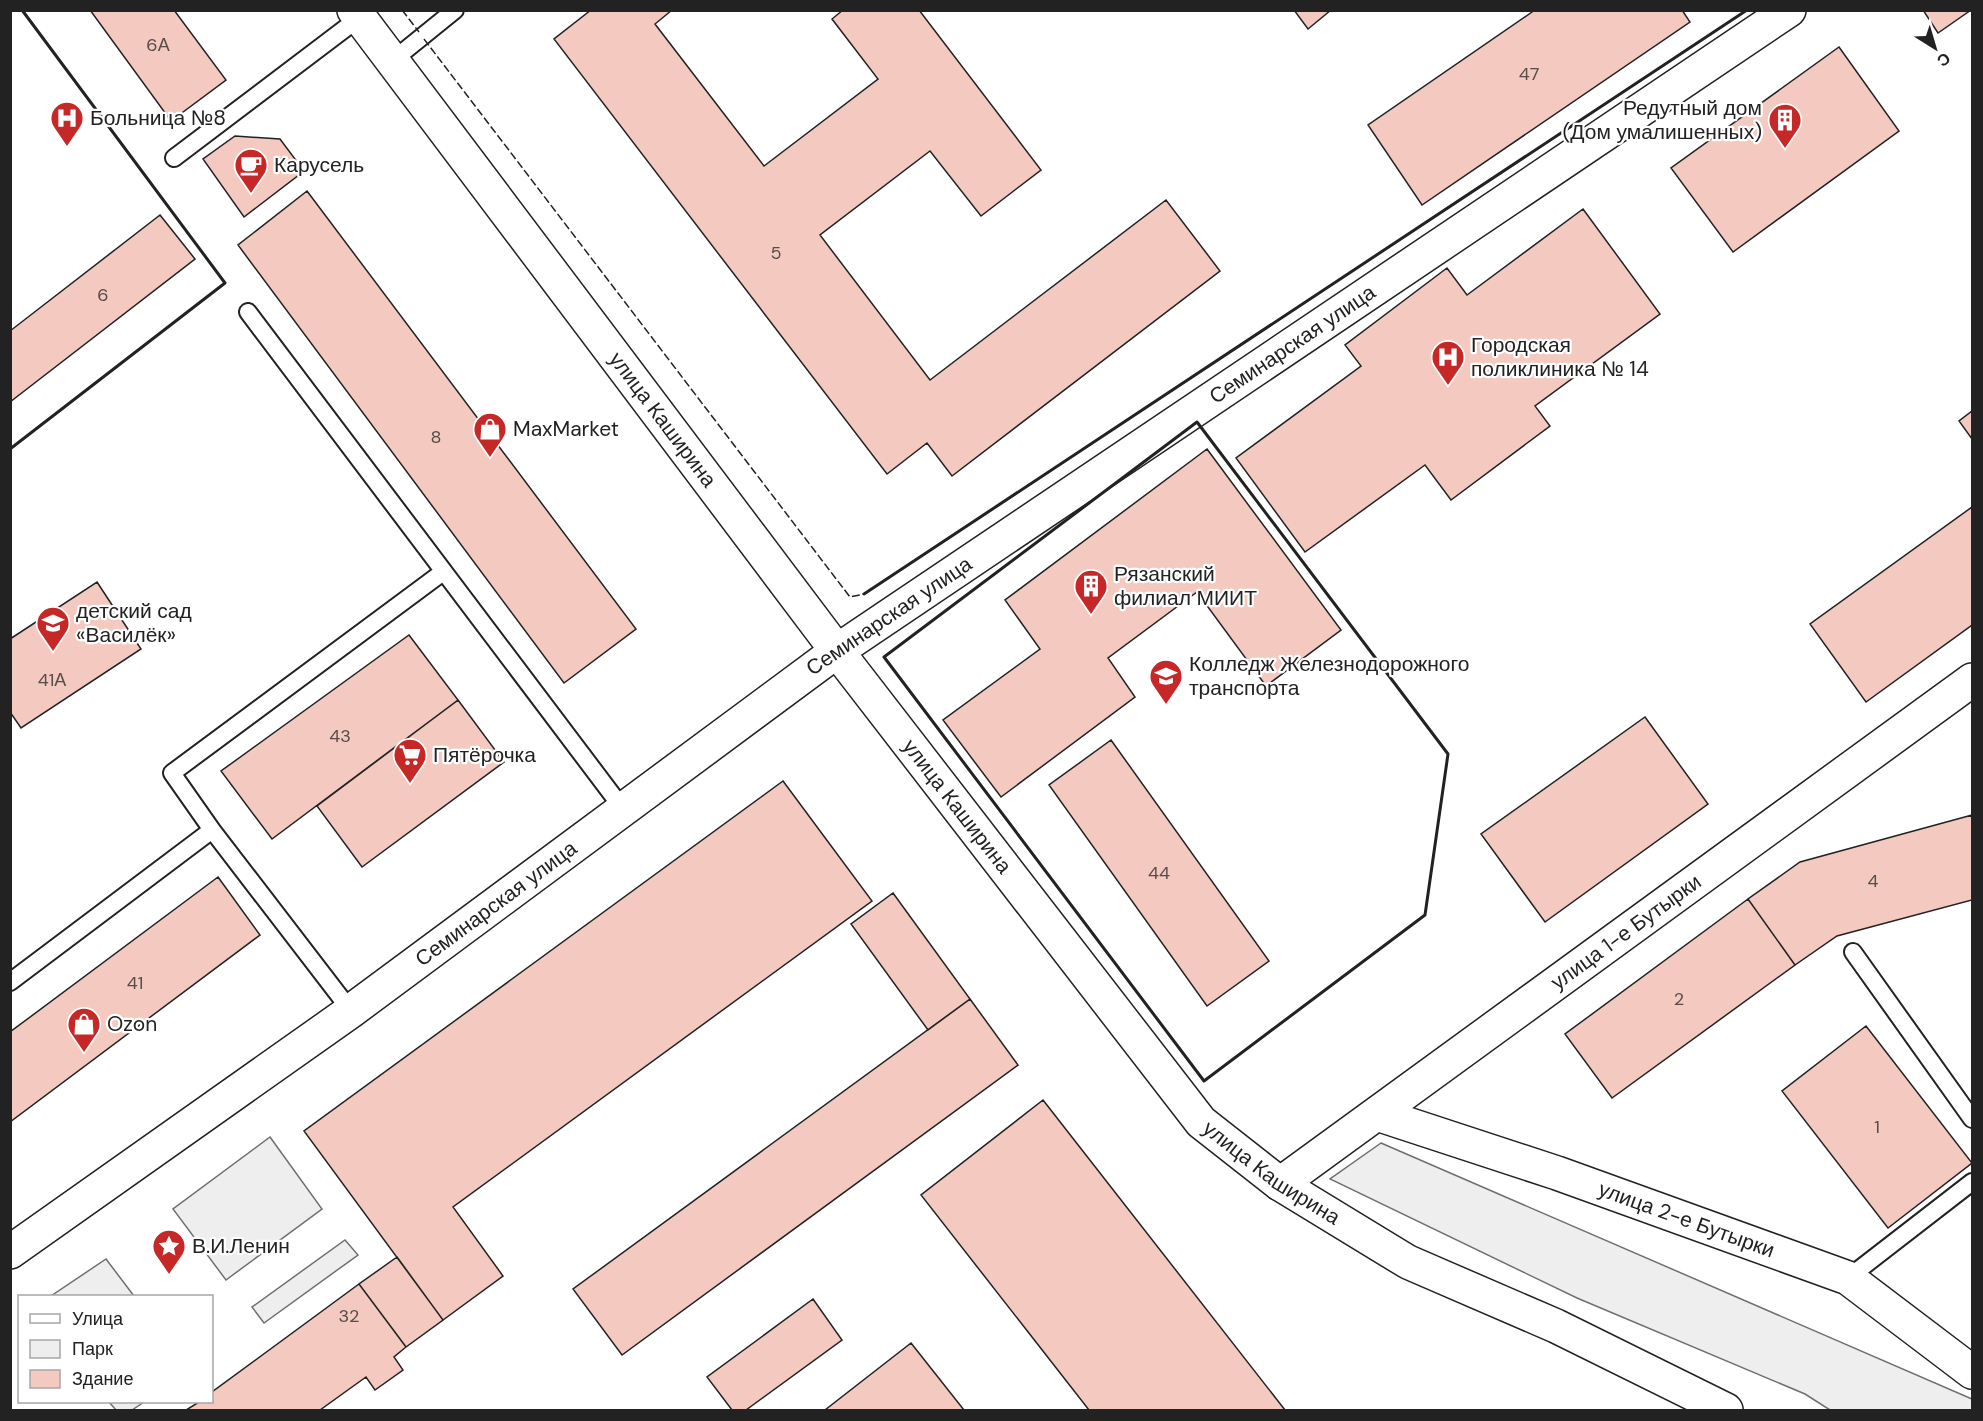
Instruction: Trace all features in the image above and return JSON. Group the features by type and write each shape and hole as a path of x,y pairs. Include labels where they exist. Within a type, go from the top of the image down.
{"main road":[{"name":"Семинарская улица","path":"10,1252 351,1011 837,651 1789,10"},
{"name":"улица Каширина","path":"356,14 837,651 1201,1122 1280,1184 1408,1262 1556,1326 1726,1410"},
{"name":"улица 1-е Бутырки","path":"1280,1184 1972,680"},
{"name":"улица 2-е Бутырки","path":"1377,1114 1569,1177 1848,1278 1972,1372"}],"lane":[{"path":"392,60 455,10"},
{"path":"174,158 356,14"},
{"path":"248,312 623,809"},
{"path":"351,1011 212,830 172,773 443,572"},
{"path":"10,981 212,830"},
{"path":"1853,952 1972,1119"},
{"path":"1848,1278 1972,1182"}],"green space":[{"path":"270,1137 322,1209 226,1280 173,1209"},
{"path":"1381,1143 1972,1399 1972,1410 1830,1410 1805,1394 1577,1298 1330,1179"},
{"path":"345,1240 358,1255 264,1323 252,1307"},
{"path":"106,1259 133,1295 52,1295"},
{"path":"110,1403 142,1403 132,1410 116,1410"}],"building":[{"path":"90,10 174,10 226,80 171,121"},
{"path":"591,10 672,10 655,24 764,166 878,79 832,19 843,10 919,10 1041,170 981,216 930,151 820,235 930,380 1166,200 1220,271 952,476 927,443 887,474 554,39"},
{"path":"1294,10 1331,10 1308,29"},
{"path":"1535,10 1682,10 1690,22 1422,205 1368,125"},
{"path":"1923,10 1971,10 1938,33"},
{"name":"Редутный дом (Дом умалишенных)","path":"1839,47 1899,131 1733,252 1671,168"},
{"name":"Карусель","path":"235,136 280,139 304,171 244,217 203,159"},
{"path":"307,191 636,629 564,683 238,245"},
{"name":"Городская поликлиника № 14","path":"1583,209 1660,314 1535,406 1550,426 1451,500 1425,465 1305,552 1236,458 1361,366 1345,345 1447,268 1467,295"},
{"path":"160,215 195,259 10,402 10,331"},
{"path":"1972,411 1972,439 1959,421"},
{"name":"Рязанский филиал МИИТ","path":"1207,449 1341,630 1266,686 1197,592 1108,658 1135,697 1001,797 943,720 1040,649 1005,600"},
{"path":"1972,507 1972,625 1866,702 1810,624"},
{"path":"97,582 141,649 21,728 10,712 10,639"},
{"path":"409,635 458,700 272,839 221,771"},
{"name":"Пятёрочка","path":"458,700 504,762 362,867 317,806"},
{"path":"1645,717 1708,804 1545,922 1481,834"},
{"path":"1111,740 1269,961 1207,1006 1049,785"},
{"path":"783,781 872,901 453,1207 503,1276 443,1320 304,1131"},
{"path":"1972,815 1972,900 1837,936 1795,965 1748,899 1800,862"},
{"path":"218,877 260,935 10,1122 10,1032"},
{"path":"893,893 970,999 928,1030 851,924"},
{"path":"1748,899 1795,965 1612,1098 1565,1034"},
{"path":"970,999 1018,1065 622,1355 573,1289"},
{"path":"1866,1026 1972,1163 1888,1228 1782,1091"},
{"path":"1043,1100 1285,1410 1089,1410 921,1195"},
{"path":"397,1257 443,1320 406,1347 359,1284"},
{"path":"359,1284 406,1347 394,1357 403,1370 375,1390 366,1377 320,1410 186,1410 197,1403 213,1403 213,1391"},
{"path":"813,1299 842,1340 746,1410 732,1410 707,1377"},
{"path":"911,1343 964,1410 825,1410"}],"fence":[{"path":"402,10 419,32"},
{"path":"424,39 850,597 864,594"}],"wall":[{"path":"10,449 225,283 22,10"},
{"path":"864,594 1747,10"},
{"path":"1197,422 1448,754 1425,915 1204,1081 884,657 1197,422"}],"place":[{"name":"Больница №8","path":"67,147"},
{"name":"Редутный дом (Дом умалишенных)","path":"1785,149"},
{"name":"Карусель","path":"251,194"},
{"name":"Городская поликлиника № 14","path":"1448,386"},
{"name":"MaxMarket","path":"490,458"},
{"name":"Рязанский филиал МИИТ","path":"1091,615"},
{"name":"детский сад «Василёк»","path":"53,652"},
{"name":"Колледж Железнодорожного транспорта","path":"1166,705"},
{"name":"Пятёрочка","path":"410,784"},
{"name":"Ozon","path":"84,1053"},
{"name":"В.И.Ленин","path":"169,1275"}]}
